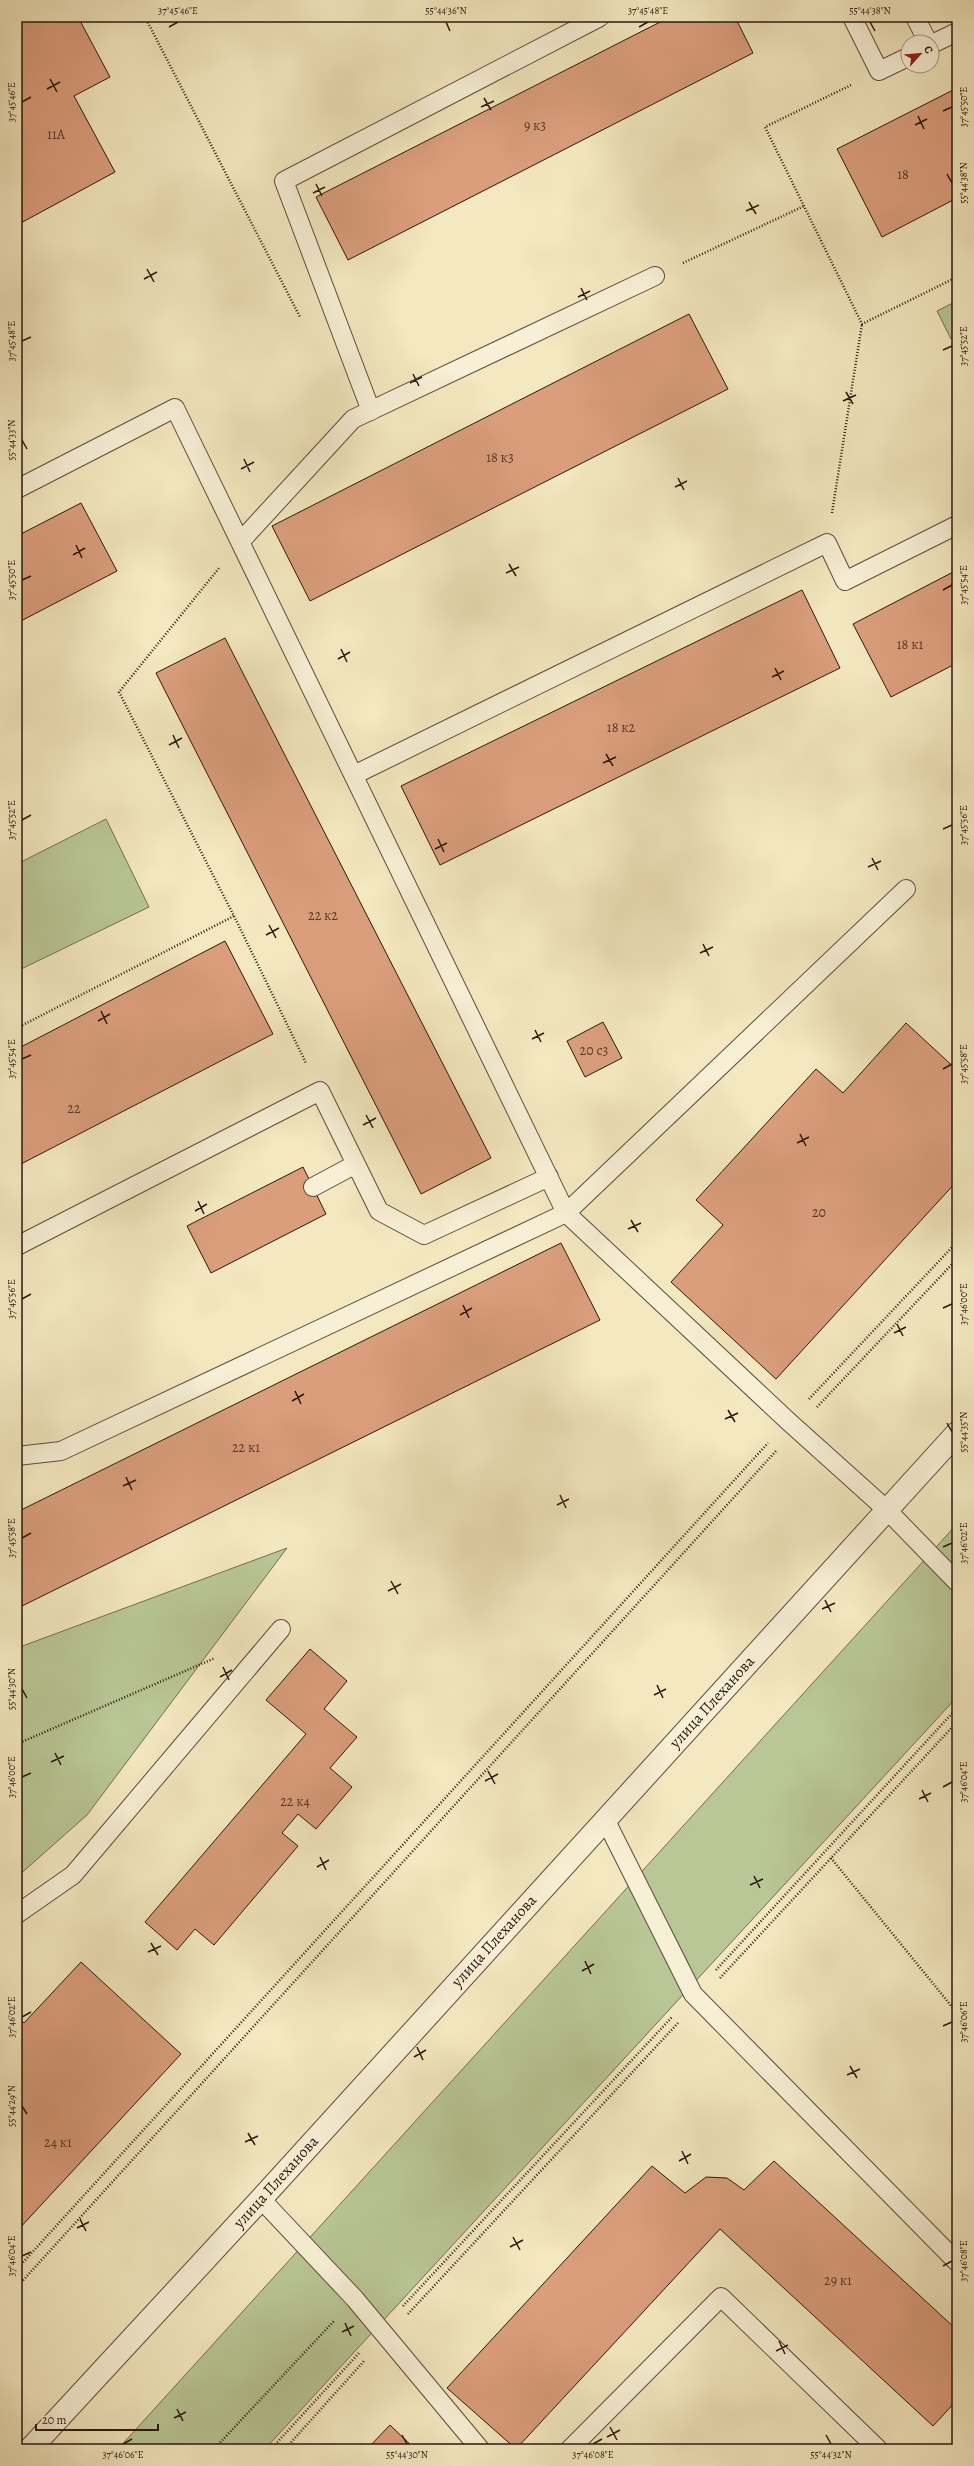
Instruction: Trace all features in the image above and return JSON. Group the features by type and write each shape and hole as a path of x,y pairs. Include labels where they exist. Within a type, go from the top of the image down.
{"street":[{"name":"улица Плеханова","path":"30,2449 261,2198 957,1433"}],"lane":[{"path":"371,411 284,181 600,17"},
{"path":"852,17 879,71 900,61"},
{"path":"915,17 924,34"},
{"path":"940,40 957,32"},
{"path":"240,542 353,419 655,276"},
{"path":"17,489 175,408 566,1213 792,1425 887,1510 957,1582"},
{"path":"354,775 827,543 845,581 957,525"},
{"path":"17,1456 61,1451 566,1213 906,889"},
{"path":"17,1246 320,1090 379,1211 424,1235 549,1177"},
{"path":"312,1187 356,1164"},
{"path":"17,1914 73,1875 281,1629"},
{"path":"605,1819 696,1997 957,2262"},
{"path":"261,2198 355,2299 480,2449"},
{"path":"570,2449 721,2297 878,2449"}],"path":[{"path":"145,17 302,320"},
{"path":"827,543 862,324 765,127 879,71"},
{"path":"655,276 804,206"},
{"path":"862,324 957,277"},
{"path":"240,542 119,692 234,916 307,1065 300,1068"},
{"path":"17,1028 234,916"},
{"path":"17,2287 957,1242"},
{"path":"17,2269 792,1425 957,1259"},
{"path":"17,1744 222,1654"},
{"path":"284,2449 384,2333 696,1997 957,1708"},
{"path":"270,2449 384,2333 696,1997 831,1858 957,1722"},
{"path":"831,1858 957,2013"},
{"path":"214,2449 355,2299"}],"green space":[{"path":"957,301 957,336 951,339 937,311"},
{"path":"106,819 149,907 17,971 17,864"},
{"path":"957,1524 957,1697 265,2449 118,2449"},
{"path":"287,1548 87,1815 17,1877 17,1648"}],"building":[{"path":"17,17 42,17 44,22 53,17 78,17 110,77 74,96 115,172 17,225"},
{"path":"670,17 735,17 753,53 348,260 316,197"},
{"path":"957,88 957,198 882,237 837,149"},
{"path":"689,314 728,389 310,601 272,526"},
{"path":"81,503 117,571 17,623 17,536"},
{"path":"957,570 957,663 891,697 853,624"},
{"path":"802,590 840,668 440,865 401,786"},
{"path":"225,638 491,1158 421,1194 156,673"},
{"path":"225,941 273,1034 17,1166 17,1049"},
{"path":"603,1022 622,1058 585,1077 567,1041"},
{"path":"906,1023 957,1070 957,1181 776,1379 671,1282 723,1225 696,1200 816,1069 843,1093"},
{"path":"303,1167 326,1214 211,1273 187,1226"},
{"path":"561,1243 600,1320 18,1608 17,1512"},
{"path":"310,1649 347,1681 324,1709 357,1737 330,1768 352,1787 316,1829 298,1814 282,1833 298,1846 214,1945 195,1929 177,1950 145,1922 306,1734 266,1700"},
{"path":"81,1962 181,2054 17,2231 17,2016 24,2023"},
{"path":"774,2161 957,2330 957,2400 933,2426 720,2229 516,2449 447,2388 652,2166 685,2193 706,2177 727,2178 744,2190"},
{"path":"390,2425 415,2449 367,2449"}]}
